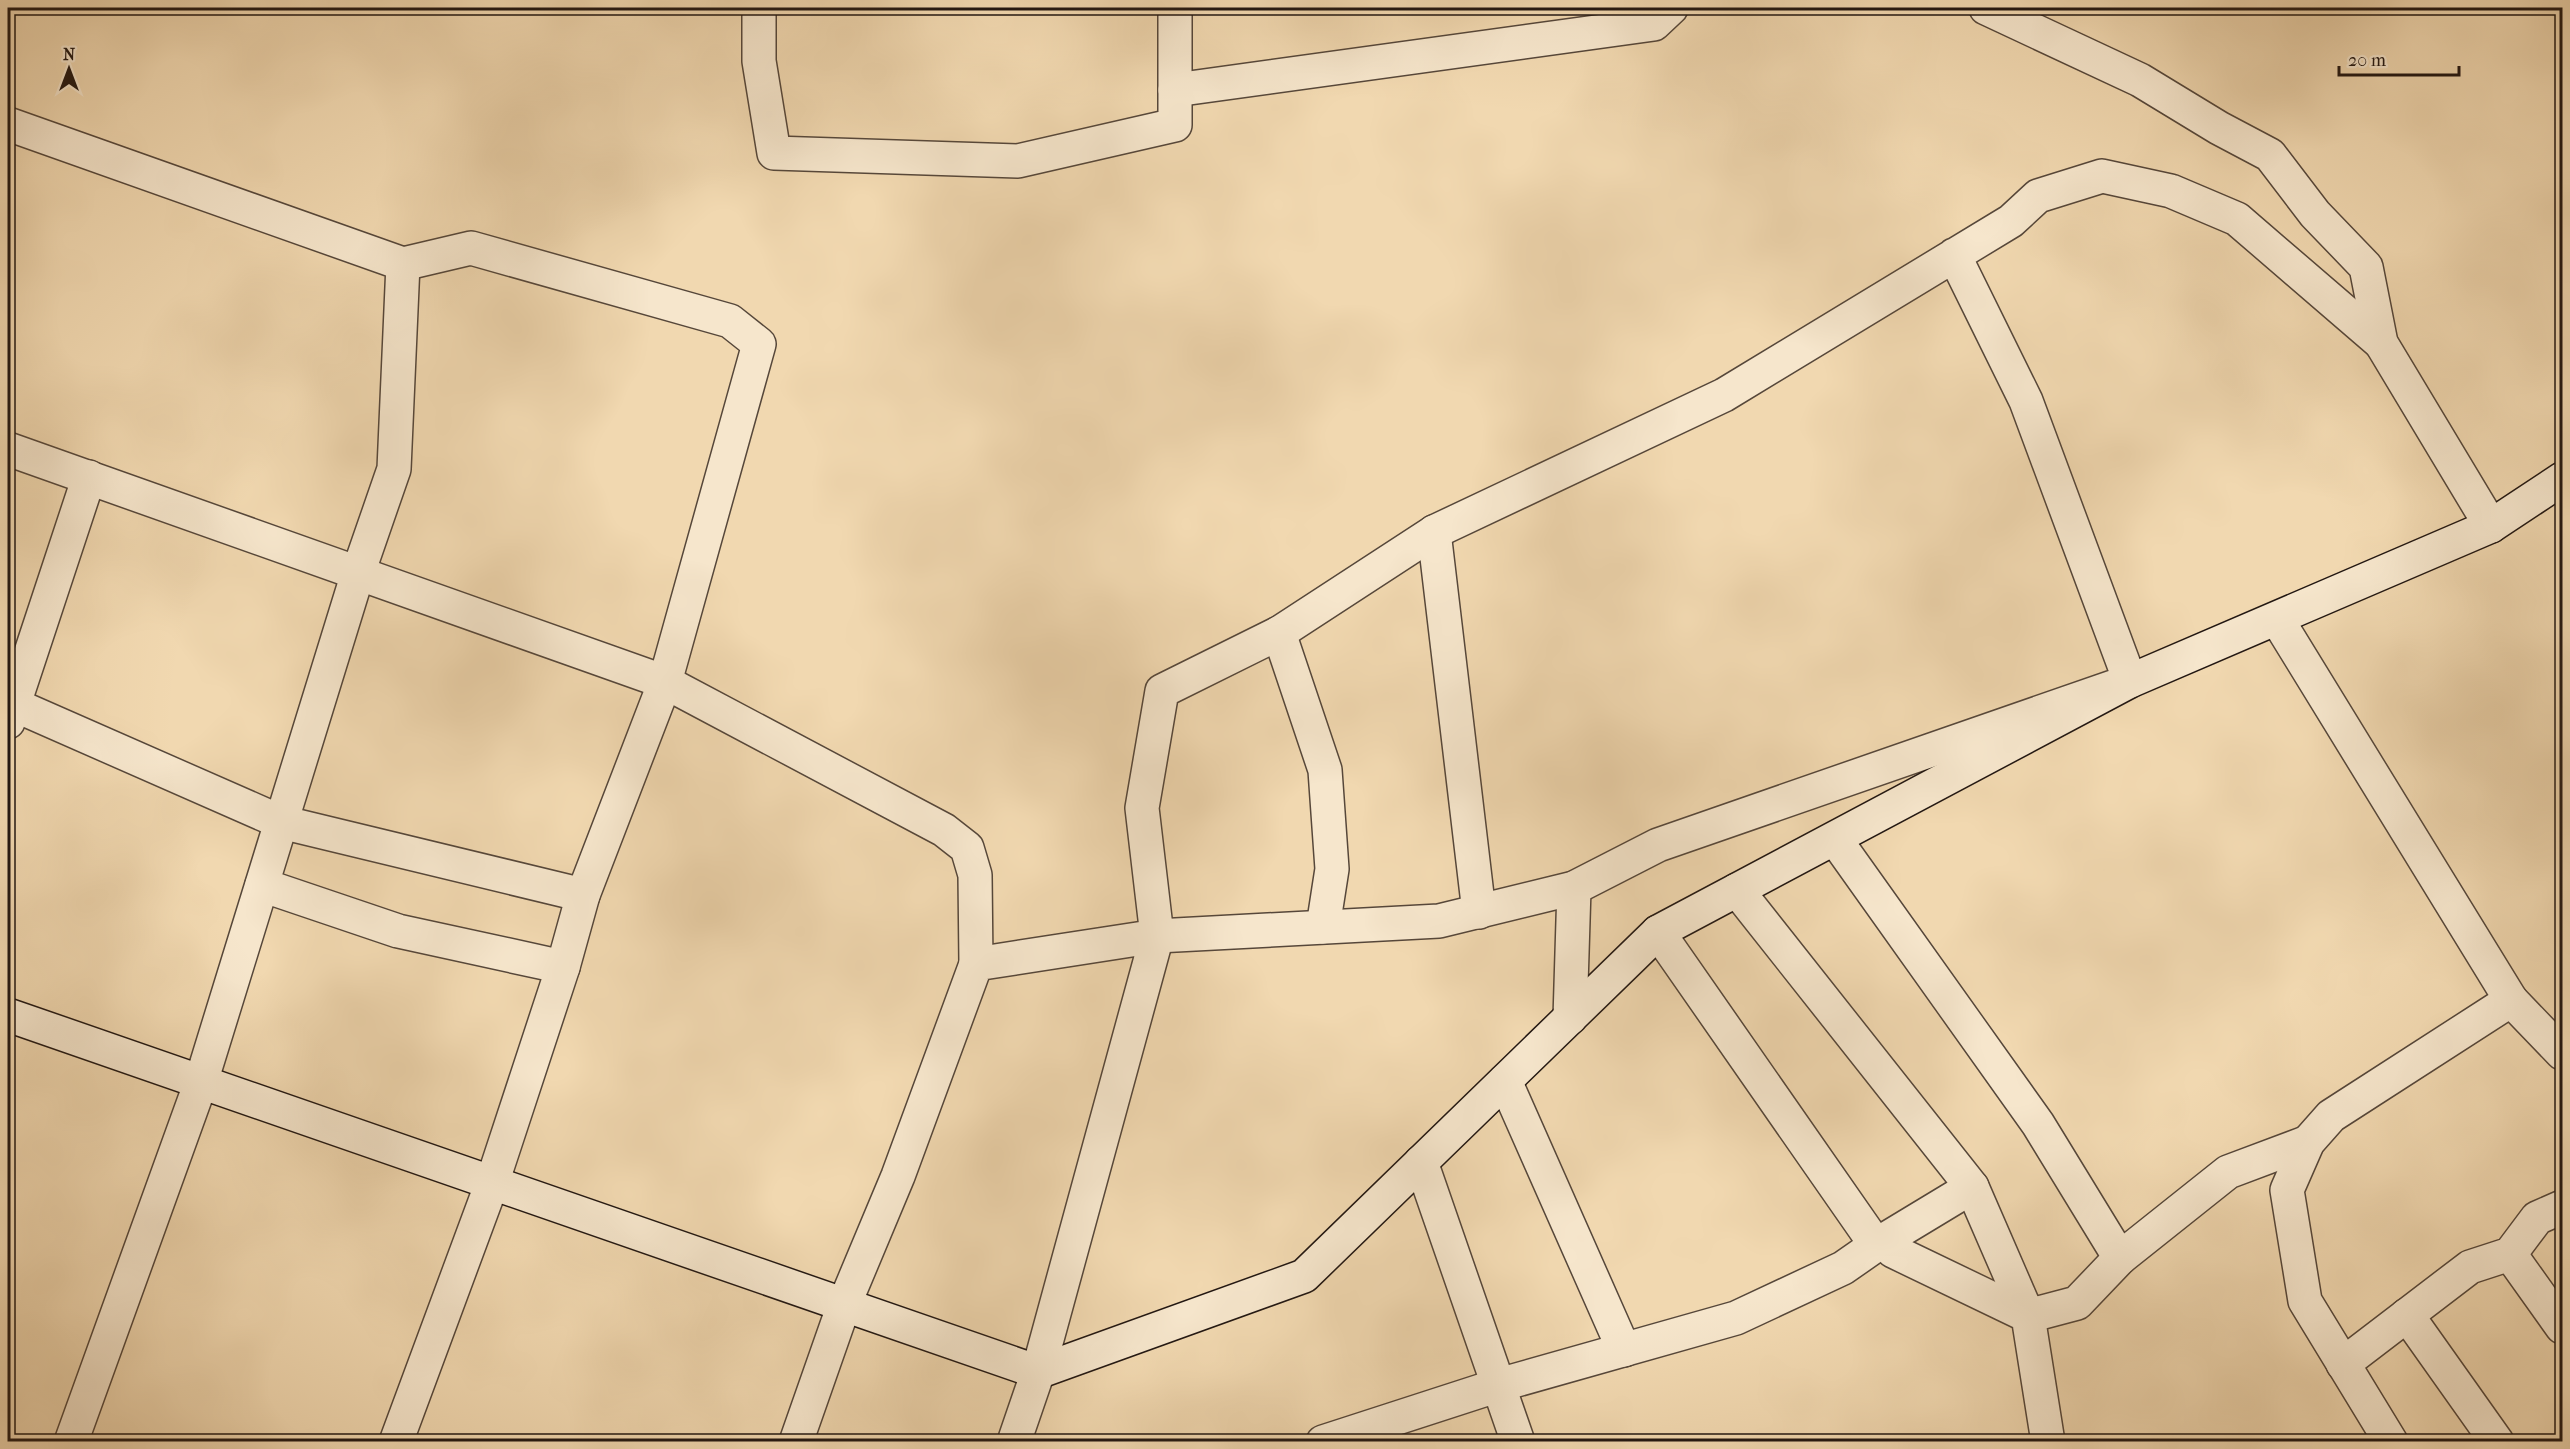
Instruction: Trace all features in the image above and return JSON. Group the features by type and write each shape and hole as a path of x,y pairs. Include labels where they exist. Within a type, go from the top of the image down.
{"street":[{"path":"759,8 759,61 774,153 1018,161 1175,125 1175,8"},
{"path":"1175,90 1654,24 1671,8"},
{"path":"1986,8 2140,80 2219,128 2270,155 2315,214 2366,267 2381,343"},
{"path":"8,124 403,264 471,248 730,321 759,344 665,682 583,895 563,967 492,1183 396,1442"},
{"path":"1014,1442 1038,1372 1158,936 1142,807 1162,691 1279,633 1434,532 1724,395 2011,221 2038,196 2102,176 2171,191 2237,219 2381,343 2492,526"},
{"path":"1954,255 2026,401 2130,681"},
{"path":"70,1442 201,1082 358,573 394,469 403,264"},
{"path":"8,448 665,682 944,830 967,848 975,875 976,964 898,1176 844,1305 796,1442"},
{"path":"89,477 9,709 281,822 583,895"},
{"path":"976,964 1158,936 1439,921 1574,888 1658,845 2130,681 2492,526 2562,479"},
{"path":"1434,532 1479,912"},
{"path":"2277,620 2511,1000 2562,1053"},
{"path":"1279,633 1325,770 1332,869 1323,927"},
{"path":"8,1015 1038,1372 1304,1276 1658,932 2130,681"},
{"path":"1835,839 2038,1124 2120,1258"},
{"path":"262,885 398,931 563,967"},
{"path":"1570,1018 1574,888"},
{"path":"1737,890 1972,1187 2028,1316 2048,1442"},
{"path":"1658,932 1884,1248 2028,1316 2077,1303 2120,1258 2228,1172 2308,1142"},
{"path":"2391,1442 2305,1301 2288,1190 2308,1142 2331,1116 2511,1000"},
{"path":"1505,1081 1624,1350"},
{"path":"1421,1162 1518,1442"},
{"path":"1323,1442 1499,1385 1736,1318 1884,1248 1972,1187"},
{"path":"2343,1364 2470,1267 2510,1254 2537,1218 2562,1207"},
{"path":"2510,1254 2562,1327"},
{"path":"2407,1315 2497,1442"}]}
